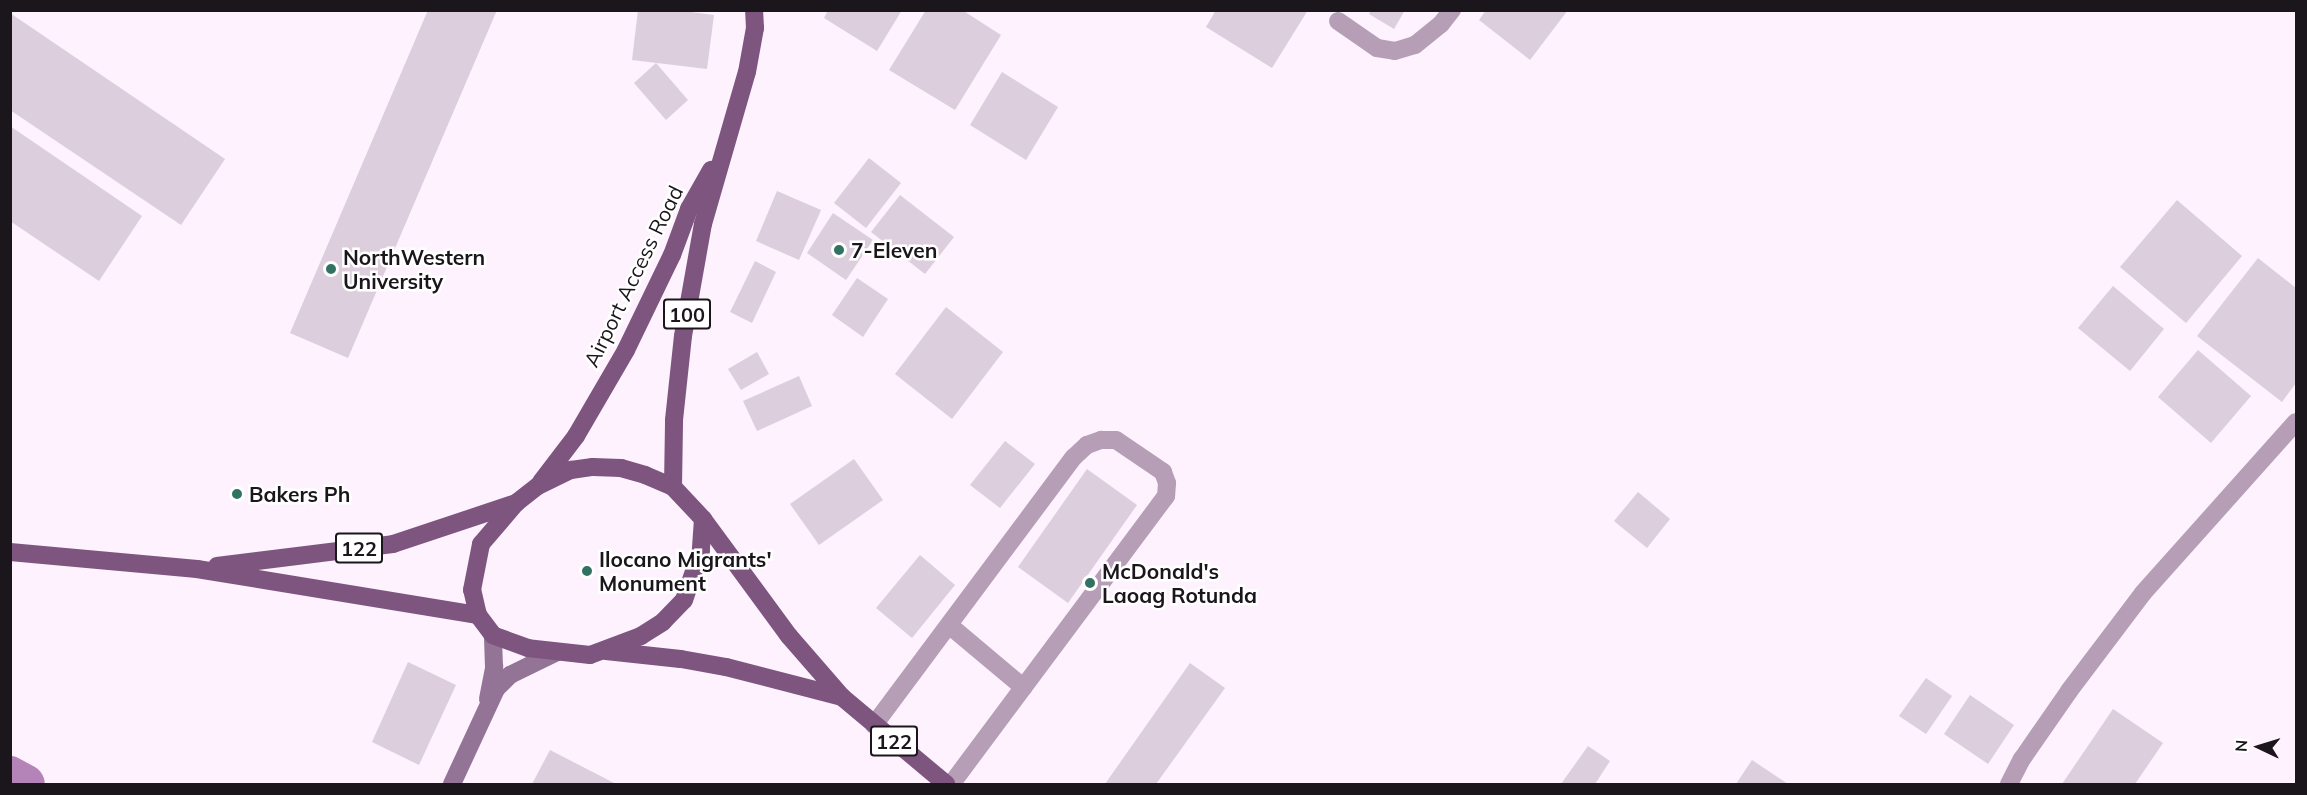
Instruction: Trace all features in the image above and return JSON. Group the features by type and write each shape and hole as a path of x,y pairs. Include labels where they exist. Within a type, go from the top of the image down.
{"main road":[{"name":"Airport Access Road","path":"673,487 674,420 682,336 703,224 747,72 755,28 754,10"},
{"name":"Airport Access Road","path":"538,486 576,436 626,350 667,264 689,209 726,144"},
{"name":"100","path":"493,635 478,615 472,590 481,544 516,503 538,486 571,470 593,467 621,468 673,487 703,519"},
{"name":"122","path":"197,569 393,544 516,503"},
{"name":"122","path":"703,519 789,636 842,697 946,784"},
{"path":"485,708 494,667 493,635 528,648 590,655 641,636 663,622 684,600 701,551 703,519"},
{"name":"122","path":"10,552 197,569 478,615"},
{"name":"122","path":"604,651 681,659 726,667 842,697"},
{"path":"452,784 485,708 496,689 510,675 557,652"}],"street":[{"path":"1338,21 1377,48 1395,51 1415,45 1441,24 1452,10"},
{"path":"2009,784 2022,759 2069,691 2143,593 2296,422"},
{"path":"874,724 1074,457 1087,445 1101,440 1116,441 1163,472 1167,483 1166,496 951,784"},
{"path":"949,625 1023,687"}],"building":[{"path":"428,10 497,10 348,358 290,333"},
{"path":"638,10 675,10 714,15 707,69 632,60"},
{"path":"828,10 902,10 877,51 824,18"},
{"path":"926,10 962,10 1001,35 955,110 889,70"},
{"path":"1216,10 1308,10 1272,68 1206,27"},
{"path":"1371,10 1405,10 1394,29 1369,14"},
{"path":"1486,10 1568,10 1530,60 1479,20"},
{"path":"10,13 225,159 181,225 10,110"},
{"path":"656,63 688,100 666,120 634,83"},
{"path":"1002,72 1058,107 1026,160 970,125"},
{"path":"10,126 142,216 99,281 10,221"},
{"path":"869,158 901,183 866,228 834,203"},
{"path":"777,191 821,210 799,260 756,241"},
{"path":"900,195 954,237 925,274 871,232"},
{"path":"2177,200 2242,256 2186,323 2120,267"},
{"path":"833,213 873,240 846,280 807,253"},
{"path":"2258,258 2296,288 2296,383 2282,402 2197,336"},
{"path":"755,261 776,272 752,323 730,312"},
{"path":"857,278 888,299 863,337 832,315"},
{"path":"2113,286 2164,329 2130,371 2078,328"},
{"path":"946,307 1003,352 952,419 895,374"},
{"path":"2198,350 2251,396 2211,443 2158,397"},
{"path":"757,352 769,374 741,390 728,369"},
{"path":"799,376 812,406 757,431 743,401"},
{"path":"1005,441 1035,464 1000,508 970,485"},
{"path":"854,459 883,500 819,545 790,504"},
{"path":"1087,469 1137,505 1068,603 1018,567"},
{"path":"1638,492 1670,519 1647,548 1614,521"},
{"path":"920,555 955,585 912,638 876,608"},
{"path":"408,662 456,685 419,765 372,742"},
{"path":"1190,663 1225,688 1156,784 1105,784"},
{"path":"1926,678 1952,696 1926,734 1899,716"},
{"path":"1970,695 2014,725 1988,764 1944,734"},
{"path":"2113,709 2163,743 2135,784 2062,784"},
{"path":"1588,746 1610,761 1595,784 1561,784"},
{"path":"550,750 616,784 532,784"},
{"path":"1752,760 1788,784 1736,784"}],"waterway":[{"path":"10,775 26,784"}],"place":[{"name":"7-Eleven","path":"839,250"},
{"name":"NorthWestern University","path":"331,269"},
{"name":"Bakers Ph","path":"237,494"},
{"name":"Ilocano Migrants' Monument","path":"587,571"},
{"name":"McDonald's Laoag Rotunda","path":"1090,583"}]}
